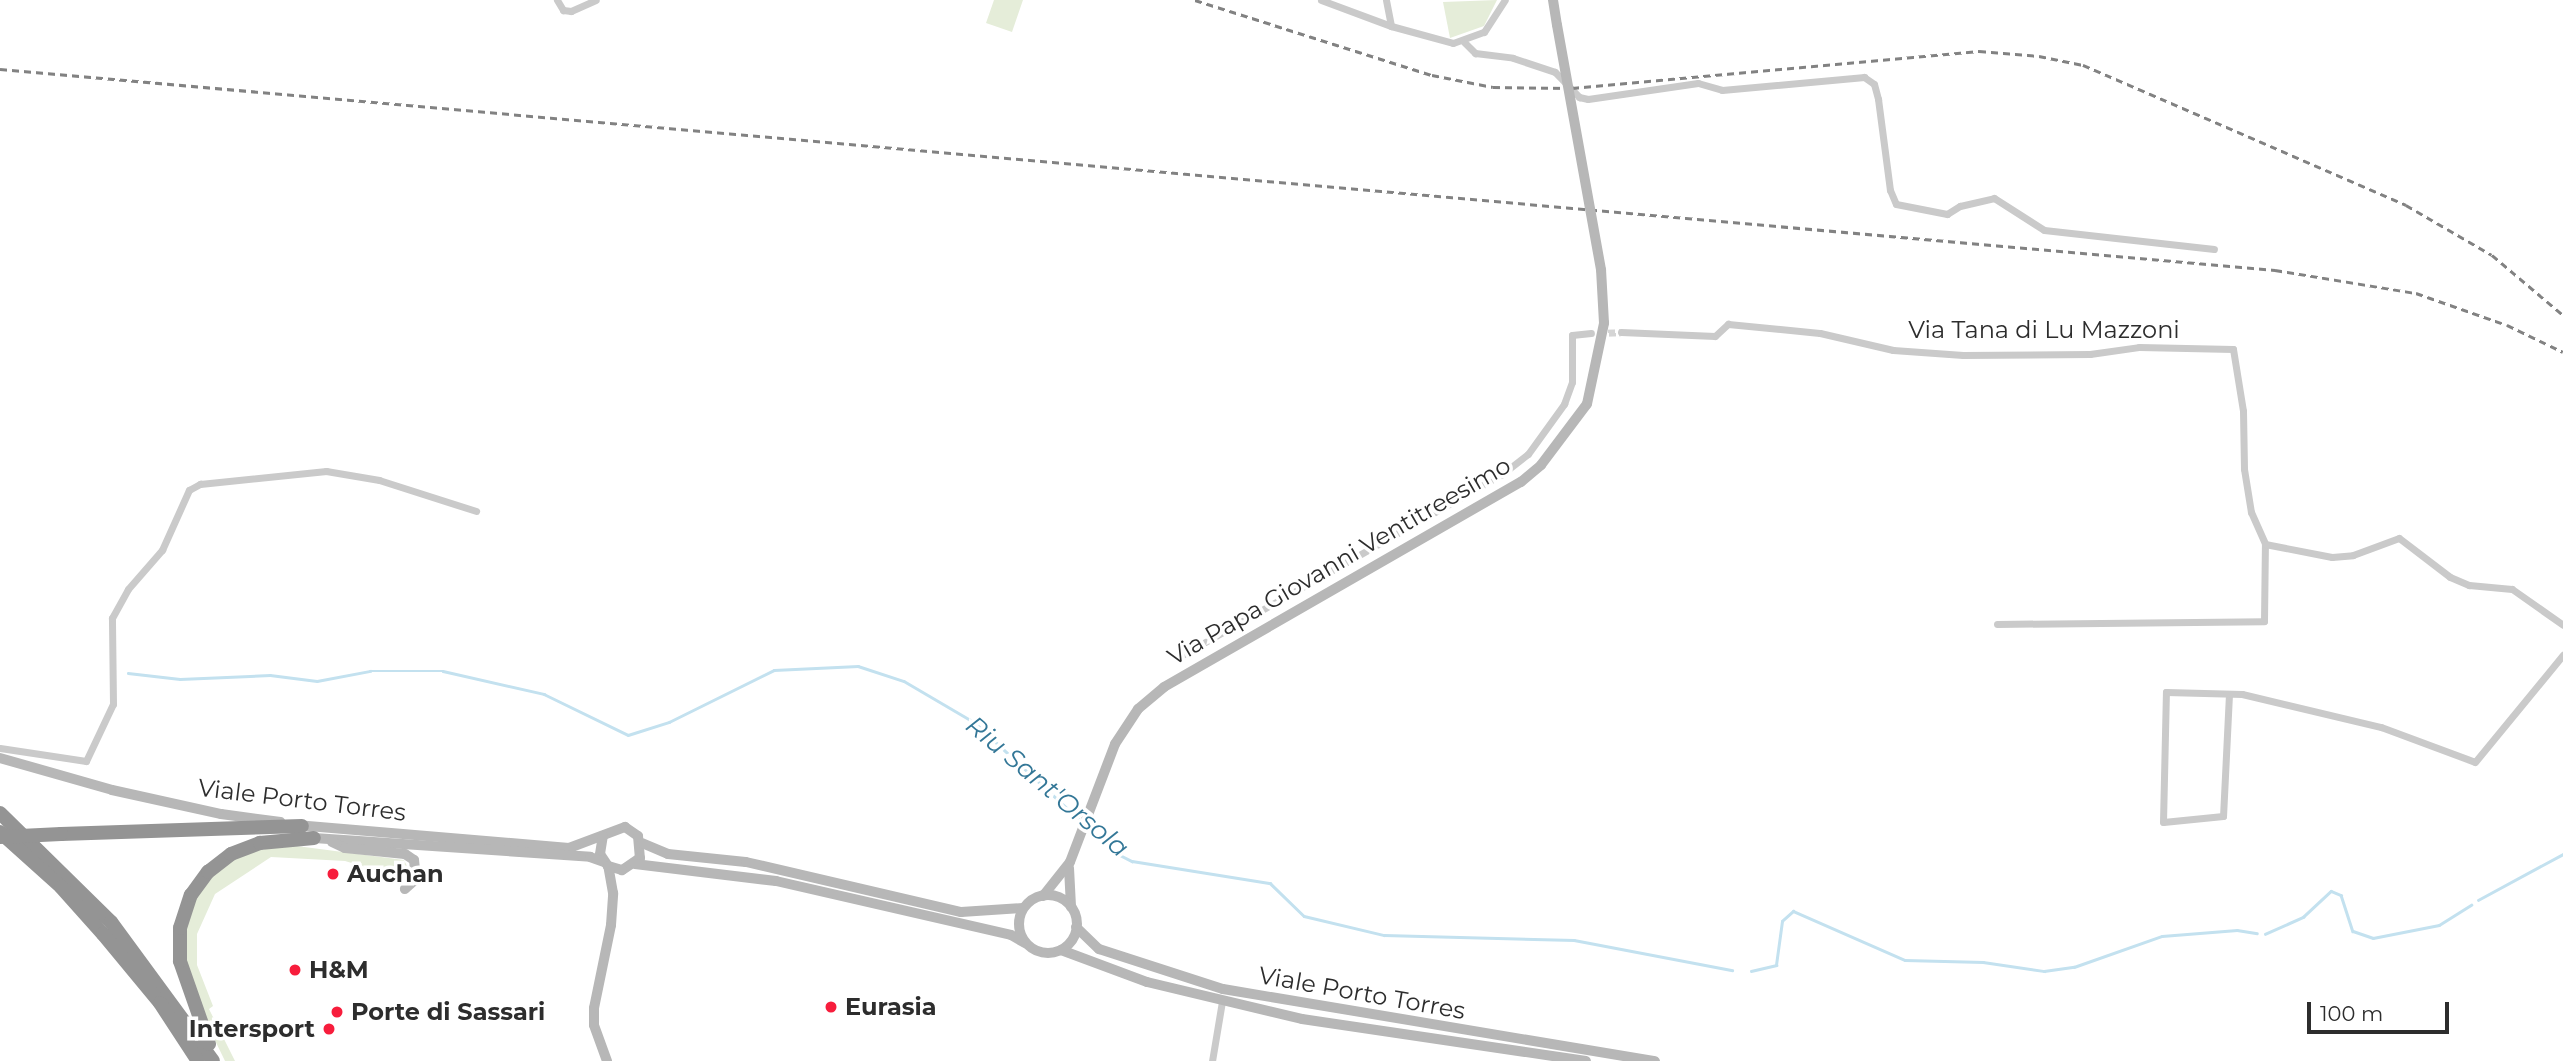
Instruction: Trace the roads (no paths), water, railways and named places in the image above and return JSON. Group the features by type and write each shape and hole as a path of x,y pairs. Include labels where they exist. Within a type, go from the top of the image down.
{"highway":[{"path":"0,813 111,922 215,1061"},
{"path":"0,835 258,831 302,826"},
{"path":"258,831 320,839"},
{"path":"0,835 61,887 103,934 160,1003 198,1061"},
{"path":"215,1061 190,1000 180,961 180,928 191,895 208,872 231,854 260,843 320,839"}],"main road":[{"name":"Via Papa Giovanni Ventitreesimo","path":"1043,896 1070,862 1115,744 1138,709 1164,687 1521,482 1558,446 1587,404 1599,365 1604,323 1601,270 1553,0"},
{"name":"Viale Porto Torres","path":"0,758 112,790 302,826 569,848 603,836"},
{"path":"607,1061 594,1025 594,1008 613,893 622,870 635,864 776,881 1011,935 1041,953 1061,950 1076,927 1071,907 1053,896 1043,896 1023,908 961,912 747,862 668,854 642,843 625,827 603,836 600,854 606,864 613,893"},
{"name":"Viale Porto Torres","path":"320,839 590,857 606,864"},
{"path":"320,839 345,848 388,851 414,860 418,872 405,890"},
{"path":"635,864 642,843"},
{"name":"Via Papa Giovanni Ventitreesimo","path":"1070,862 1071,907"},
{"path":"606,864 622,870"},
{"path":"1023,908 1019,919 1025,943"},
{"name":"Viale Porto Torres","path":"1076,927 1099,949 1223,989 1655,1061"},
{"name":"Viale Porto Torres","path":"1061,950 1113,971 1222,1001 1302,1019 1586,1061"}],"street":[{"path":"556,0 563,10 571,11 596,0"},
{"path":"1321,0 1438,41 1464,42 1491,26 1505,0"},
{"path":"1386,0 1391,26"},
{"path":"1464,42 1475,53 1513,58 1555,72 1579,97 1588,99 1698,83 1722,90 1864,77 1876,91 1890,190 1896,204 1947,215 1960,206 1994,198 2044,230 2214,248"},
{"name":"Via Tana di Lu Mazzoni","path":"1621,332 1715,336 1728,324 1820,333 1893,350 1963,355 2090,354 2139,347 2233,349 2243,411 2244,469 2251,512 2265,544 2264,621 1997,624"},
{"path":"1177,658 1305,589 1501,475 1528,454 1564,404 1572,382 1572,335 1591,333"},
{"path":"0,748 86,761 113,704 112,618 128,589 162,550 189,489 200,484 326,471 379,480 476,511"},
{"path":"2265,544 2332,557 2353,555 2399,538 2450,577 2469,585 2512,589 2563,625"},
{"path":"1305,589 1308,604"},
{"path":"2229,694 2223,816 2163,822 2166,692 2229,694 2381,727 2475,762 2563,655"},
{"path":"1213,1061 1222,1001"}],"waterway":[{"name":"Riu Sant'Orsola","path":"128,673 180,679 270,675 317,681 370,671 443,671 544,694 628,735 669,722 774,670 858,666 904,681 974,722 1082,822"},
{"name":"Riu Sant'Orsola","path":"1087,827 1116,853 1132,861 1270,883 1304,916 1384,935 1574,940 1732,970"},
{"name":"Riu Sant'Orsola","path":"2478,900 2563,854"},
{"name":"Riu Sant'Orsola","path":"2265,934 2303,917 2331,891 2341,895 2353,931 2373,938 2439,925 2471,905"},
{"name":"Riu Sant'Orsola","path":"1751,971 1776,965 1782,921 1793,911 1905,960 1983,962 2044,971 2074,967 2162,936 2237,930 2257,933"}],"tunnel":[{"path":"1598,333 1621,332"}],"railway":[{"path":"1195,0 1432,75 1493,87 1572,88 1979,51 2039,56 2083,65 2406,205 2492,255 2563,315"},
{"path":"0,69 2275,270 2416,293 2507,325 2563,352"}],"place":[{"name":"Auchan","path":"333,874"},
{"name":"H&M","path":"295,970"},
{"name":"Eurasia","path":"831,1007"},
{"name":"Porte di Sassari","path":"337,1012"},
{"name":"Intersport","path":"329,1029"}]}
